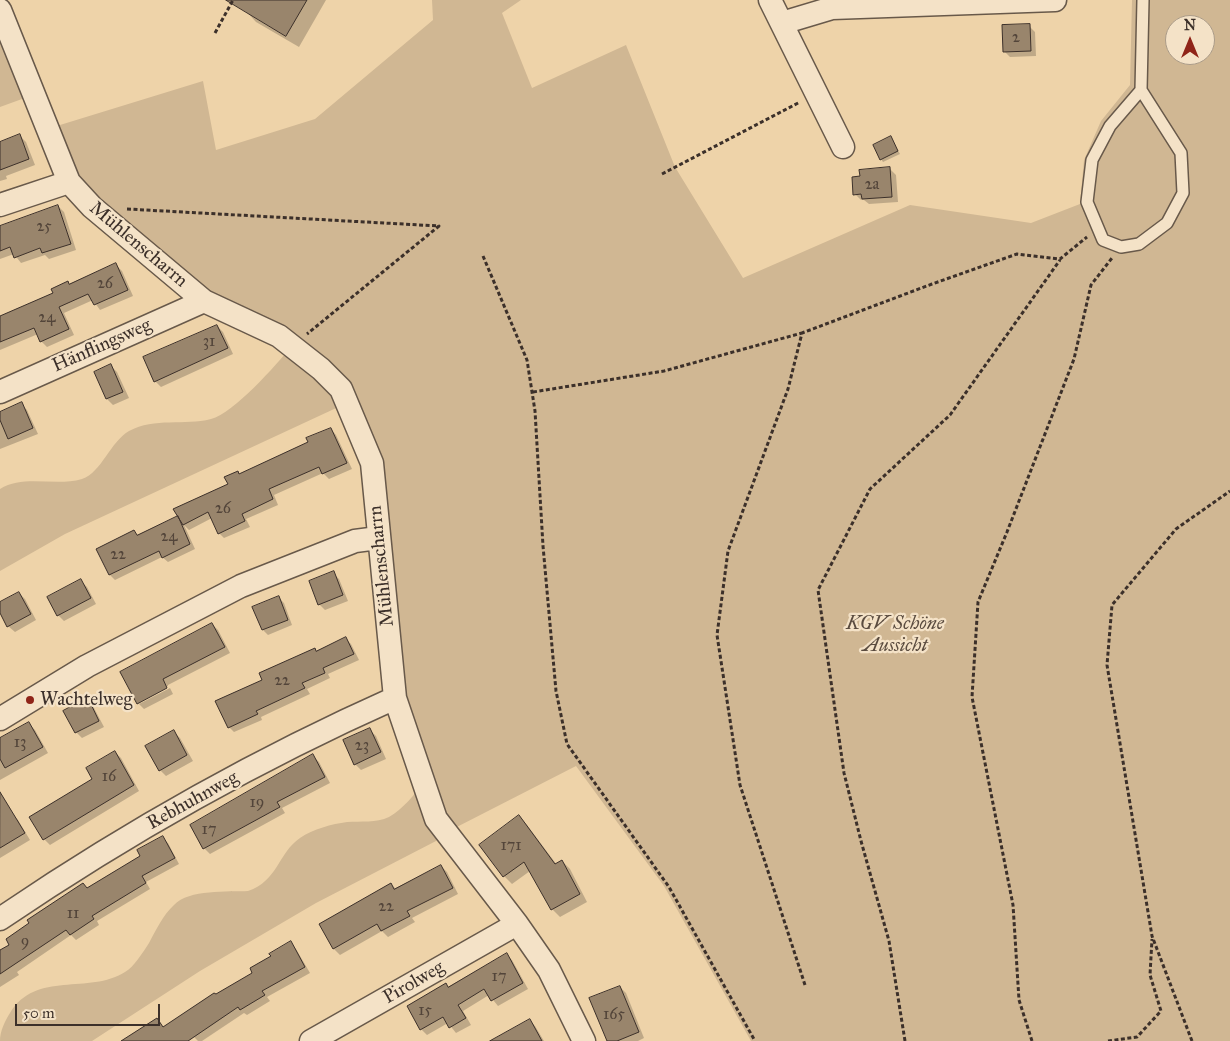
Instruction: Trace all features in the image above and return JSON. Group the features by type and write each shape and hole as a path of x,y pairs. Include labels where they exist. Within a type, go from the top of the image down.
{"street":[{"path":"770,0 842,147"},
{"path":"782,23 832,8 1054,0"},
{"path":"0,205 69,182 1,12"},
{"name":"Mühlenscharrn","path":"69,182 92,207 204,301 279,336 321,368 341,389 372,463 395,698 436,819 550,970 584,1041"},
{"name":"Hänflingsweg","path":"0,392 204,301"},
{"path":"0,719 87,666 241,586 355,541 378,538"},
{"name":"Rebhuhnweg","path":"0,919 44,888 160,819 295,744 395,698"},
{"name":"Pirolweg","path":"311,1041 517,924"}],"lane":[{"path":"1141,90 1110,126 1092,160 1087,202 1103,240 1121,247 1139,244 1167,223 1183,194 1181,153 1141,90 1143,0"}],"path":[{"path":"215,32 233,0"},
{"path":"662,174 816,94"},
{"path":"92,207 440,226 292,346"},
{"path":"905,1041 889,941 844,774 818,590 870,489 950,415 1060,259 1098,228"},
{"path":"1032,1041 1019,1000 1012,905 972,697 978,602 1074,360 1091,285 1121,247"},
{"path":"533,392 664,371 802,333 1018,254 1060,259"},
{"path":"483,256 527,360 533,392 544,556 556,691 567,744 669,887 755,1041"},
{"path":"802,333 788,389 728,551 717,636 740,785 804,985"},
{"path":"1192,1041 1152,936 1107,666 1112,606 1176,529 1230,491"},
{"path":"1108,1041 1137,1037 1161,1011 1150,975 1152,936"}],"green space":[{"name":"KGV Schöne Aussicht","path":"432,0 521,0 502,13 532,88 626,45 675,167 743,278 910,205 1031,223 1080,204 1084,160 1101,121 1130,85 1132,0 1230,0 1230,1041 751,1041 664,886 576,766 447,832 436,841 316,903 200,971 92,1041 0,1041 3,1026 10,1013 21,1000 34,992 48,987 111,979 128,970 144,951 166,913 181,900 199,894 248,891 266,881 287,851 300,838 335,824 374,821 389,817 404,806 424,782 395,698 378,538 347,403 65,534 0,571 0,489 19,482 61,482 82,479 101,464 116,442 129,431 149,424 201,421 220,415 243,398 292,346 204,301 92,207 47,129 203,81 216,150 315,119 433,20"},
{"path":"0,14 33,95 0,107"}],"building":[{"path":"226,0 307,0 286,36"},
{"path":"1030,24 1031,51 1003,52 1002,25"},
{"path":"20,134 29,159 0,170 0,142"},
{"path":"891,136 898,151 880,160 873,145"},
{"path":"890,167 892,197 862,199 861,194 853,195 852,177 860,176 859,170"},
{"path":"58,205 71,244 42,253 40,248 14,258 10,247 0,251 0,226"},
{"path":"116,263 128,290 94,305 88,294 59,307 69,329 40,342 34,328 0,342 0,316 53,293 51,289 68,281 69,284"},
{"path":"217,325 228,348 154,382 143,357"},
{"path":"111,364 123,392 106,399 94,372"},
{"path":"22,402 33,428 8,439 0,420 0,412"},
{"path":"331,428 347,463 322,474 319,467 269,489 273,499 242,514 245,521 218,534 208,512 183,525 173,509 228,484 224,477 238,471 239,474 308,442 306,438"},
{"path":"178,516 190,544 162,558 159,551 109,575 96,549 134,530 137,535"},
{"path":"334,571 343,595 318,605 309,581"},
{"path":"81,579 91,598 57,616 47,597"},
{"path":"19,592 31,614 7,627 0,613 0,602"},
{"path":"279,596 288,620 262,630 252,607"},
{"path":"212,623 225,647 163,679 167,688 137,704 120,672"},
{"path":"346,637 354,654 323,668 325,673 302,683 305,688 256,711 258,714 228,728 215,701 262,680 259,673 315,648 316,651"},
{"path":"88,698 99,721 75,733 63,711"},
{"path":"29,722 43,747 5,768 0,759 0,738"},
{"path":"370,728 381,752 354,765 343,740"},
{"path":"174,730 187,755 159,771 145,746"},
{"path":"115,751 134,785 43,840 29,817 92,779 86,768"},
{"path":"313,754 325,777 277,802 280,807 203,849 190,825"},
{"path":"0,792 25,833 0,848"},
{"path":"519,815 555,864 562,860 580,894 551,910 524,862 503,877 479,845"},
{"path":"163,836 175,858 142,876 146,883 92,916 94,919 70,935 66,930 0,974 0,950 9,945 6,939 29,923 27,920 83,883 87,888 140,856 137,850"},
{"path":"441,865 453,888 407,911 410,916 381,931 377,924 333,949 319,924 391,883 394,889"},
{"path":"291,941 305,967 262,991 265,995 240,1010 238,1007 188,1041 121,1041 157,1018 163,1027 214,993 216,994 252,973 250,968 271,956 269,954"},
{"path":"507,953 523,983 491,1001 484,989 458,1005 466,1018 449,1028 443,1017 420,1030 407,1006 446,983 448,987"},
{"path":"620,986 639,1032 617,1041 607,1041 589,998"},
{"path":"530,1019 542,1041 490,1041"}],"place":[{"name":"Wachtelweg","path":"30,700"}]}
